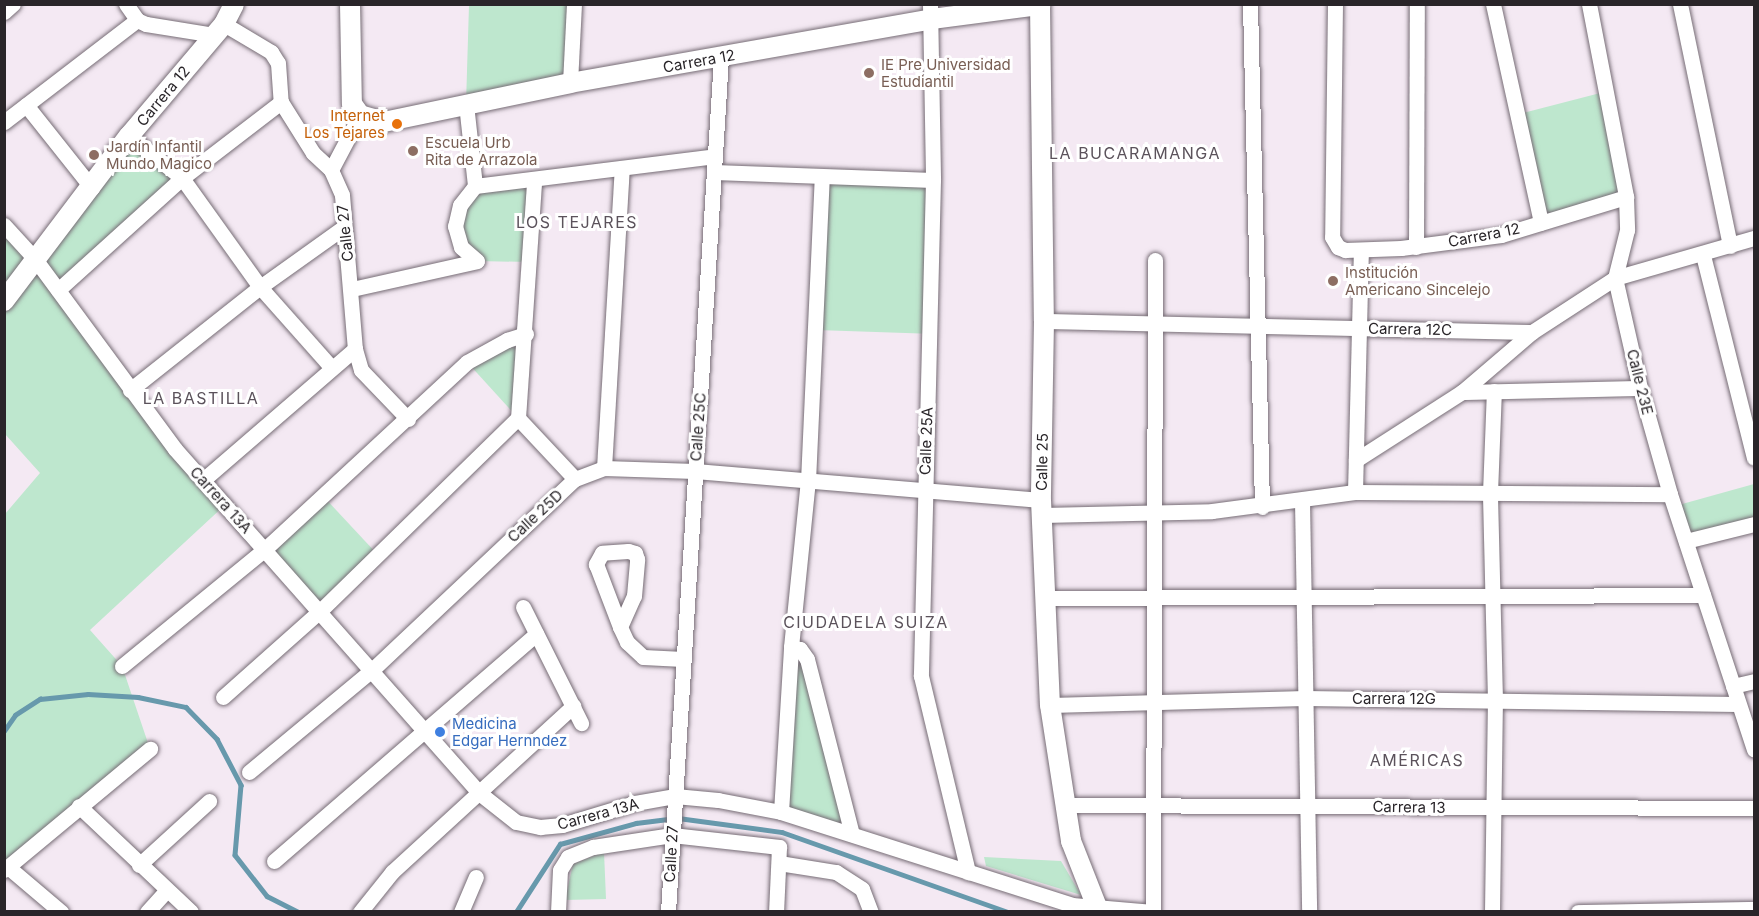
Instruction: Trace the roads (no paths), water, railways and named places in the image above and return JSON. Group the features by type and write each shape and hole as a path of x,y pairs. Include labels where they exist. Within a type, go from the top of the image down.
{"street":[{"path":"4,12 13,4"},
{"path":"126,4 156,28 219,29 271,52 278,63 281,102 313,153 331,170 360,115 352,104 349,91 350,4"},
{"name":"Carrera 12","path":"4,301 92,188 129,136 219,29 234,4"},
{"path":"570,83 574,4"},
{"path":"1250,4 1262,507"},
{"name":"Carrera 12","path":"1335,4 1332,237 1338,247 1361,250 1416,247 1501,235 1626,197"},
{"path":"1416,247 1417,4"},
{"path":"1493,4 1541,223"},
{"name":"Calle 23E","path":"1589,4 1626,197 1627,230 1615,278 1640,388 1670,494 1737,704 1755,750"},
{"path":"1680,4 1730,246"},
{"name":"Carrera 12","path":"360,115 384,122 570,83 721,58 931,12 1040,5"},
{"name":"Calle 25","path":"1040,5 1044,321 1042,508 1050,705 1063,805 1071,841 1098,910"},
{"path":"4,122 138,12"},
{"name":"Calle 25A","path":"931,12 933,180 921,676 968,872"},
{"name":"Calle 25C","path":"674,802 721,58"},
{"path":"58,290 182,178 281,102"},
{"path":"351,289 477,261 461,247 455,226 460,205 475,186 466,104"},
{"path":"26,105 92,188"},
{"path":"129,136 182,178 260,287 332,369"},
{"path":"475,186 534,182 715,156"},
{"path":"622,169 604,468 695,471 924,490 1042,508 1155,515 1262,507 1355,492 1670,494"},
{"name":"Calle 27","path":"331,170 342,195 355,349 362,370 408,419"},
{"path":"714,172 933,180"},
{"path":"781,812 791,647 808,481 822,177"},
{"path":"223,697 320,611 518,418 526,334 534,182"},
{"name":"Carrera 13A","path":"4,225 35,260 130,390 202,480 427,731 478,792 516,822 540,827 674,802 718,800 781,812 968,872 1098,910 1153,912"},
{"path":"130,390 260,287 344,227"},
{"path":"1356,460 1462,392 1532,332 1615,278 1703,255 1755,238"},
{"path":"1355,492 1361,250"},
{"path":"1703,255 1755,458"},
{"path":"1153,912 1155,515 1153,324 1155,260"},
{"name":"Carrera 12C","path":"1044,321 1532,332"},
{"path":"122,666 265,549 408,419 466,362 507,340 526,334"},
{"path":"202,480 355,349"},
{"path":"1462,392 1640,388"},
{"path":"1492,912 1495,597 1490,493 1494,391"},
{"path":"518,418 574,479"},
{"name":"Calle 25D","path":"249,772 372,670 574,479 604,468"},
{"path":"1302,501 1309,912"},
{"path":"1686,541 1755,524"},
{"path":"620,627 634,596 637,559 635,553 628,551 602,553 596,564 620,627 636,653 683,659"},
{"path":"1045,598 1702,595"},
{"path":"523,607 581,723"},
{"path":"274,861 427,731 536,634"},
{"path":"791,647 800,649 807,659 852,834"},
{"path":"1733,686 1755,681"},
{"name":"Carrera 12G","path":"1050,705 1305,698 1737,704"},
{"path":"360,912 392,872 573,706"},
{"path":"61,912 6,868 150,749"},
{"path":"139,865 209,801"},
{"name":"Calle 27","path":"668,912 674,802"},
{"name":"Carrera 13","path":"1063,805 1755,808"},
{"path":"79,806 166,891 191,912"},
{"path":"558,912 560,870 568,857 593,847 672,830 779,847 776,912"},
{"path":"779,863 836,872 862,889 871,912"},
{"path":"461,912 476,877"},
{"path":"147,912 166,891"},
{"path":"1578,912 1755,909"}],"waterway":[{"path":"4,731 15,715 40,699 88,694 138,697 186,707 217,739 241,785 235,855 267,896 299,912"},
{"path":"678,818 782,832 1008,912"},
{"path":"516,912 560,844 636,823 670,819"}],"place":[{"name":"IE Pre Universidad Estudiantil","path":"869,73"},
{"name":"Internet Los Tejares","path":"397,124"},
{"name":"Escuela Urb Rita de Arrazola","path":"413,151"},
{"name":"Jardín Infantil Mundo Magico","path":"94,155"},
{"name":"Institución Americano Sincelejo","path":"1333,281"},
{"name":"Medicina Edgar Hernndez","path":"440,732"}],"district":[{"name":"LA BUCARAMANGA","path":"1135,153"},
{"name":"LOS TEJARES","path":"577,222"},
{"name":"LA BASTILLA","path":"201,398"},
{"name":"CIUDADELA SUIZA","path":"866,622"},
{"name":"AMÉRICAS","path":"1417,760"}]}
